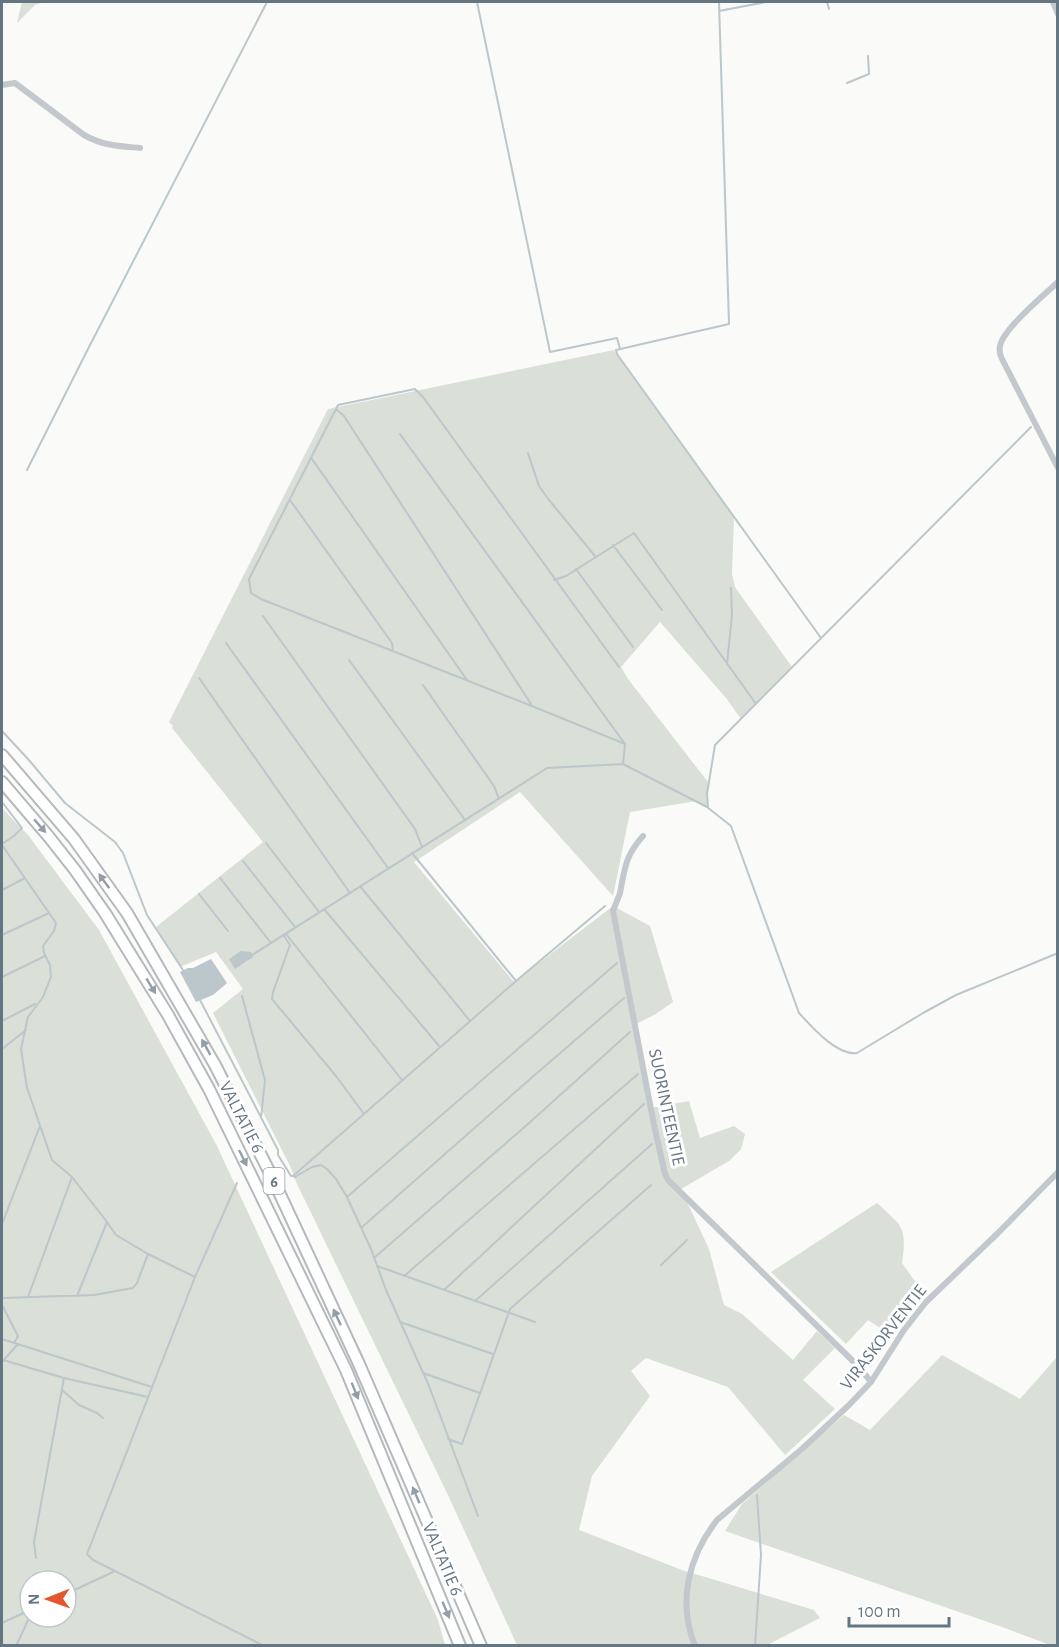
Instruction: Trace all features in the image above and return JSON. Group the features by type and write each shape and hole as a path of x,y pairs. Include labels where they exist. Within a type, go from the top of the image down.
{"highway":[{"name":"VALTATIE 6","path":"2,755 74,839 127,913 220,1074 271,1175 359,1364 481,1646"},
{"name":"VALTATIE 6","path":"2,782 75,870 105,913 158,997 208,1089 346,1370 460,1646"}],"street":[{"path":"1053,2 1058,14"},
{"path":"2,85 15,83 93,140 102,144 140,148"},
{"path":"1058,282 1009,329 999,348 1002,359 1058,468"},
{"name":"SUORINTEENTIE","path":"644,836 630,852 613,911 665,1174 668,1180 860,1368 871,1382"},
{"name":"VIRASKORVENTIE","path":"694,1646 686,1611 689,1576 698,1549 717,1520 803,1448 849,1405 871,1382 914,1316 1058,1172"}],"shaded area":[{"path":"22,2 45,2 35,5 17,23"},
{"path":"614,350 734,517 732,574 735,587 792,667 741,719 726,698 660,622 621,667 708,782 707,807 696,801 630,812 613,896 520,792 414,862 514,982 613,906 650,926 673,1002 634,1025 651,1108 689,1101 700,1138 734,1126 745,1134 741,1149 729,1161 681,1189 709,1249 724,1305 742,1314 793,1360 817,1331 835,1348 803,1380 835,1409 785,1455 728,1387 646,1358 631,1371 650,1396 592,1476 579,1530 682,1570 814,1610 820,1618 767,1645 517,1645 447,1493 291,1168 213,1013 243,989 216,952 180,967 156,927 263,842 169,722 328,409"},
{"path":"2,808 28,835 99,930 216,1144 438,1620 445,1645 2,1645"},
{"path":"241,951 251,952 253,957 235,969 229,959"},
{"path":"211,959 227,983 213,995 196,1002 180,972"},
{"path":"877,1203 893,1217 901,1228 904,1242 902,1263 924,1294 892,1336 868,1320 846,1344 771,1272"},
{"path":"942,1355 1020,1399 1057,1357 1057,1645 1050,1645 725,1531 742,1504 844,1415 870,1430"}],"waterway":[{"path":"27,470 267,2"},
{"path":"477,2 550,352 617,338 620,349"},
{"path":"719,2 729,324 616,350 821,638"},
{"path":"719,11 766,2"},
{"path":"827,2 829,9"},
{"path":"847,83 869,74 868,56"},
{"path":"619,667 415,389 338,405 249,579 251,593 261,599 625,744"},
{"path":"336,409 344,416 531,704"},
{"path":"708,808 707,794 715,745 1031,427"},
{"path":"400,434 625,744 623,764"},
{"path":"528,453 539,486 595,556"},
{"path":"312,459 467,680"},
{"path":"290,500 392,643 393,651"},
{"path":"554,580 566,576 634,533 756,704"},
{"path":"613,545 662,610"},
{"path":"576,569 633,647"},
{"path":"727,664 732,615 731,588"},
{"path":"263,616 415,829 422,847"},
{"path":"226,643 388,868"},
{"path":"349,660 465,820"},
{"path":"199,678 350,893"},
{"path":"423,685 494,786 499,799"},
{"path":"2,731 65,803 115,842 123,853 147,915 183,970"},
{"path":"252,955 547,768 623,764 707,807 731,826 799,1013 825,1039 841,1050 857,1053 956,995 1058,953"},
{"path":"2,802 22,828 2,844"},
{"path":"266,843 319,912"},
{"path":"2,845 56,923 54,931 43,946 50,965 51,977 43,997 28,1017 21,1049 27,1088 52,1160 72,1177 116,1235 195,1277"},
{"path":"412,853 516,981"},
{"path":"243,861 295,927"},
{"path":"2,890 25,878"},
{"path":"220,878 271,943"},
{"path":"360,886 470,1021"},
{"path":"199,894 228,931"},
{"path":"293,1176 605,906"},
{"path":"324,909 440,1047"},
{"path":"2,935 49,913"},
{"path":"286,934 402,1080"},
{"path":"284,936 290,945 272,999 336,1076 364,1114"},
{"path":"2,977 45,956"},
{"path":"347,1197 617,963"},
{"path":"242,996 265,1080 261,1118"},
{"path":"361,1228 624,998"},
{"path":"200,1000 278,1150 278,1155 293,1176"},
{"path":"2,1021 35,1004"},
{"path":"2,1049 26,1030"},
{"path":"374,1258 630,1032"},
{"path":"404,1276 638,1074"},
{"path":"444,1290 644,1104"},
{"path":"2,1224 40,1126"},
{"path":"475,1301 652,1144"},
{"path":"293,1176 321,1165 336,1179 347,1197 429,1386 478,1516"},
{"path":"28,1297 72,1177"},
{"path":"237,1183 195,1277 87,1554 93,1560 264,1646"},
{"path":"448,1439 462,1444 510,1309 651,1185"},
{"path":"77,1296 107,1222"},
{"path":"661,1265 687,1240"},
{"path":"2,1298 94,1295 133,1288 148,1254"},
{"path":"377,1266 535,1322"},
{"path":"2,1305 18,1336 14,1343"},
{"path":"400,1322 493,1354"},
{"path":"2,1339 152,1387"},
{"path":"2,1362 18,1344"},
{"path":"3,1360 64,1378 148,1397"},
{"path":"423,1373 480,1393"},
{"path":"36,1558 34,1542 64,1378"},
{"path":"62,1390 79,1405 103,1418"},
{"path":"755,1646 761,1555 757,1495"},
{"path":"78,1588 115,1571"},
{"path":"2,1623 18,1616"},
{"path":"16,1646 24,1629"}]}
